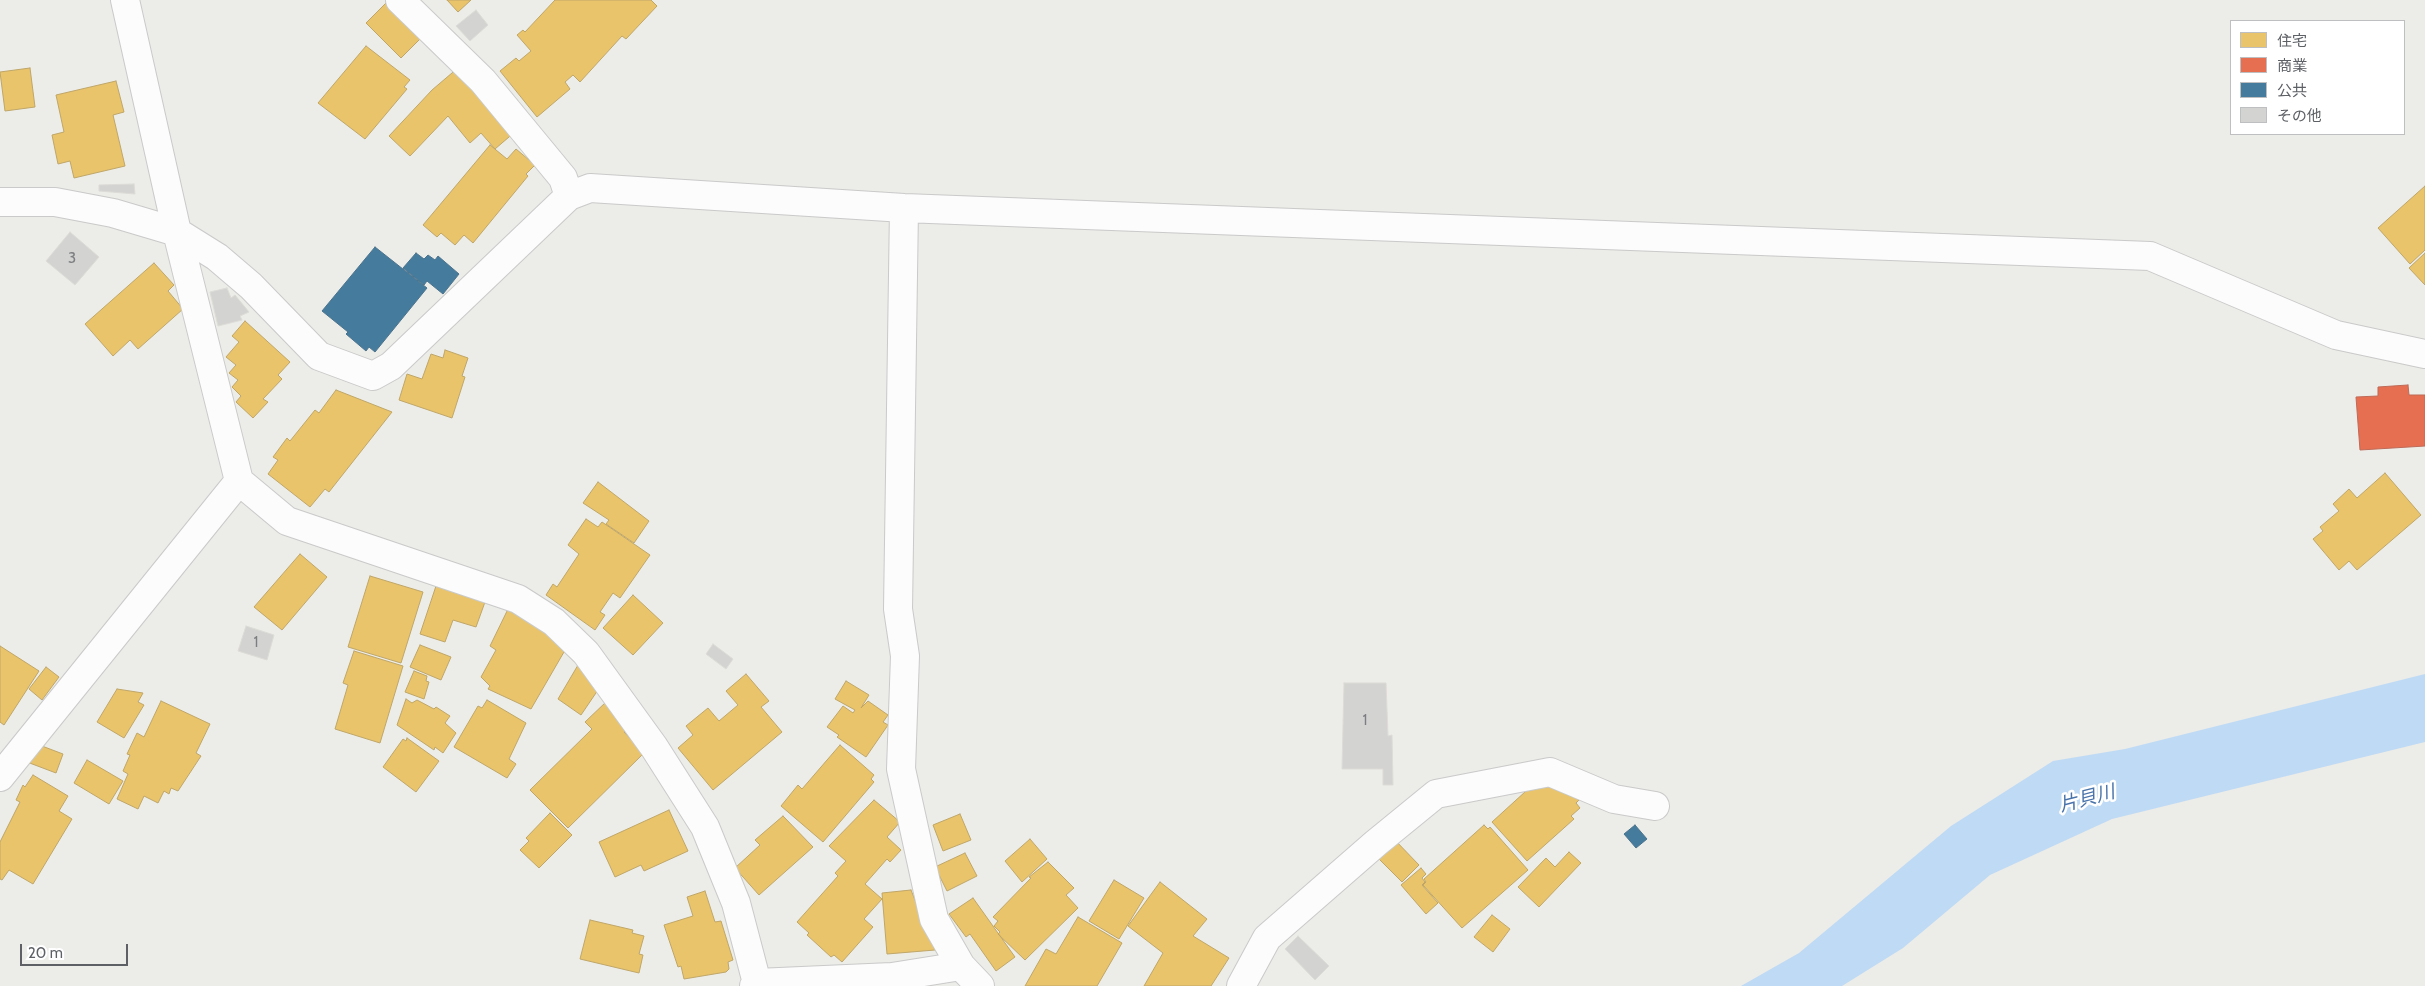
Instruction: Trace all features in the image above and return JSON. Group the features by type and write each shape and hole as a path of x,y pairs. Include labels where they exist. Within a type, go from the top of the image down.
{"street":[{"path":"125,0 177,232 239,481 287,521 518,599 554,622 586,653 654,747 704,827 736,903 755,984 892,978 961,966"},
{"path":"400,0 483,81 563,178 568,196"},
{"path":"0,202 55,202 113,212 177,232 217,257 251,286 319,356 373,376 391,366 568,196 590,188 904,208 2150,256 2336,335 2425,354"},
{"path":"904,208 898,609 905,656 902,768 934,919 961,966 980,986"},
{"path":"0,777 239,481"},
{"path":"1241,986 1268,938 1376,843 1436,794 1550,772 1614,799 1655,806"}],"water":[{"name":"片貝川","path":"2425,674 2425,742 2112,819 1990,875 1903,948 1842,986 1741,986 1799,953 1951,826 2053,761 2125,749"}],"building: 住宅":[{"path":"447,0 471,0 458,12"},
{"path":"555,0 651,0 657,6 626,39 622,36 580,82 573,75 565,82 570,89 537,117 500,71 516,58 519,61 531,51 517,35 523,30 525,32"},
{"path":"387,2 422,37 401,58 366,23"},
{"path":"366,46 410,80 404,87 407,89 365,139 318,103"},
{"path":"459,67 516,131 495,149 481,133 470,143 448,116 410,156 389,136 432,90"},
{"path":"30,68 35,107 5,111 0,72"},
{"path":"116,81 124,112 113,115 125,166 74,178 70,161 58,164 52,135 64,132 56,95"},
{"path":"490,145 507,159 516,149 535,165 473,243 464,235 455,245 441,233 437,237 423,225"},
{"path":"2425,186 2425,250 2410,264 2378,228"},
{"path":"2425,253 2425,285 2409,268"},
{"path":"154,263 174,285 168,291 183,309 138,349 130,340 113,356 85,324"},
{"path":"245,321 290,362 278,375 282,379 263,399 268,402 253,418 236,402 241,396 232,387 238,380 229,373 236,365 226,357 239,342 232,336"},
{"path":"445,350 468,358 462,376 465,377 452,418 399,400 407,374 422,379 431,354 443,358"},
{"path":"336,390 392,412 329,492 325,489 310,507 268,474 278,460 273,457 287,438 290,441 315,410 319,413"},
{"path":"2385,473 2421,515 2357,570 2349,561 2339,570 2313,539 2323,531 2320,527 2339,511 2333,504 2349,489 2357,498"},
{"path":"598,482 649,521 634,543 606,524 609,520 583,503"},
{"path":"586,519 598,527 602,522 650,555 620,598 613,593 600,612 605,615 595,630 546,595 553,584 557,587 579,554 568,545"},
{"path":"300,554 327,577 282,630 254,607"},
{"path":"370,576 423,592 401,663 348,647"},
{"path":"436,586 485,602 476,627 453,620 445,642 420,634"},
{"path":"633,595 663,623 633,655 603,628"},
{"path":"510,605 568,645 531,709 488,689 490,686 481,677 496,650 490,646"},
{"path":"420,645 451,657 441,680 410,667"},
{"path":"0,646 39,671 4,725 0,722"},
{"path":"354,651 403,666 380,743 335,729 348,685 343,683"},
{"path":"581,660 600,687 581,715 558,699"},
{"path":"46,667 59,677 42,700 29,689"},
{"path":"414,671 427,676 426,681 429,682 424,699 405,692"},
{"path":"746,674 769,701 761,707 782,732 713,790 678,748 693,735 686,726 708,708 719,721 738,705 726,691"},
{"path":"846,681 869,695 861,708 868,701 888,715 883,722 888,725 866,757 837,737 839,735 827,727 843,706 853,713 855,710 835,699"},
{"path":"117,689 143,693 138,702 144,705 124,738 97,722"},
{"path":"406,699 412,703 417,700 434,709 436,707 450,716 445,723 456,733 443,753 435,747 434,750 397,725"},
{"path":"487,700 526,723 509,759 516,764 507,778 454,747 478,706 482,708"},
{"path":"161,701 210,724 196,753 201,756 178,791 171,788 169,794 164,791 158,803 144,796 138,809 117,799 128,774 123,771 130,755 127,754 137,733 144,737"},
{"path":"606,702 629,728 624,732 644,753 568,828 530,790 592,729 585,722"},
{"path":"407,738 439,761 416,792 383,767 403,739 406,741"},
{"path":"34,743 63,754 56,773 27,762"},
{"path":"840,745 874,775 871,779 874,782 823,842 781,806 798,785 802,789"},
{"path":"87,760 123,781 109,804 74,783"},
{"path":"33,775 68,796 59,811 72,819 33,884 9,870 2,880 0,879 0,842 20,802 16,800 23,785 25,787"},
{"path":"1553,778 1582,797 1576,803 1580,808 1571,816 1574,819 1527,861 1492,822 1537,781 1543,788"},
{"path":"874,800 900,822 887,837 901,850 890,862 887,859 865,884 882,899 864,919 873,927 842,962 834,955 831,957 807,935 809,933 797,922 838,876 835,873 846,861 829,846"},
{"path":"669,810 688,851 644,871 641,865 615,877 599,842"},
{"path":"550,813 572,835 539,868 520,850 529,841 526,838"},
{"path":"960,814 971,840 943,851 933,825"},
{"path":"783,816 813,847 759,895 735,868 760,845 755,840"},
{"path":"1484,825 1488,829 1490,827 1528,870 1462,928 1423,885 1426,882 1424,879"},
{"path":"1393,838 1419,865 1402,882 1375,855"},
{"path":"1030,839 1047,859 1022,882 1005,861"},
{"path":"1569,852 1581,863 1539,907 1518,887 1546,858 1555,867"},
{"path":"965,853 977,876 947,891 935,867"},
{"path":"1048,862 1074,888 1066,895 1078,908 1025,960 998,934 1000,932 994,926 998,921 993,917 1031,878 1029,877"},
{"path":"1421,868 1426,874 1422,878 1425,882 1422,885 1438,903 1426,914 1401,885"},
{"path":"1114,880 1144,898 1119,939 1089,921"},
{"path":"1160,882 1207,919 1193,936 1229,958 1211,986 1144,986 1163,953 1128,926"},
{"path":"911,890 935,950 887,954 882,893"},
{"path":"705,891 715,922 721,921 733,960 728,962 729,969 726,972 684,979 681,966 678,967 664,925 693,916 687,897"},
{"path":"973,898 1015,957 996,971 970,934 966,937 949,914"},
{"path":"1492,915 1510,929 1493,952 1474,937"},
{"path":"1078,917 1122,943 1097,986 1025,986 1046,949 1056,954"},
{"path":"590,920 633,930 632,933 644,936 639,954 643,955 639,973 580,959"}],"building: 商業":[{"path":"2408,385 2409,395 2425,395 2425,446 2360,450 2356,397 2378,396 2378,387"}],"building: 公共":[{"path":"375,247 427,288 375,352 369,347 366,351 346,334 348,332 322,311"},
{"path":"416,253 424,259 428,255 435,260 438,256 459,274 443,294 427,281 424,285 403,268"},
{"path":"1635,825 1647,839 1636,848 1624,834"}],"building: その他":[{"path":"476,10 488,25 470,41 456,26"},
{"path":"134,184 135,194 99,191 99,185"},
{"path":"70,232 99,257 75,285 46,261"},
{"path":"227,288 231,298 235,295 249,312 240,316 242,320 218,326 210,292"},
{"path":"246,626 274,635 267,660 238,651"},
{"path":"713,644 733,659 726,669 706,654"},
{"path":"1344,683 1386,683 1388,736 1392,735 1393,785 1383,785 1383,769 1342,769"},
{"path":"1298,936 1329,966 1315,980 1285,949"}]}
